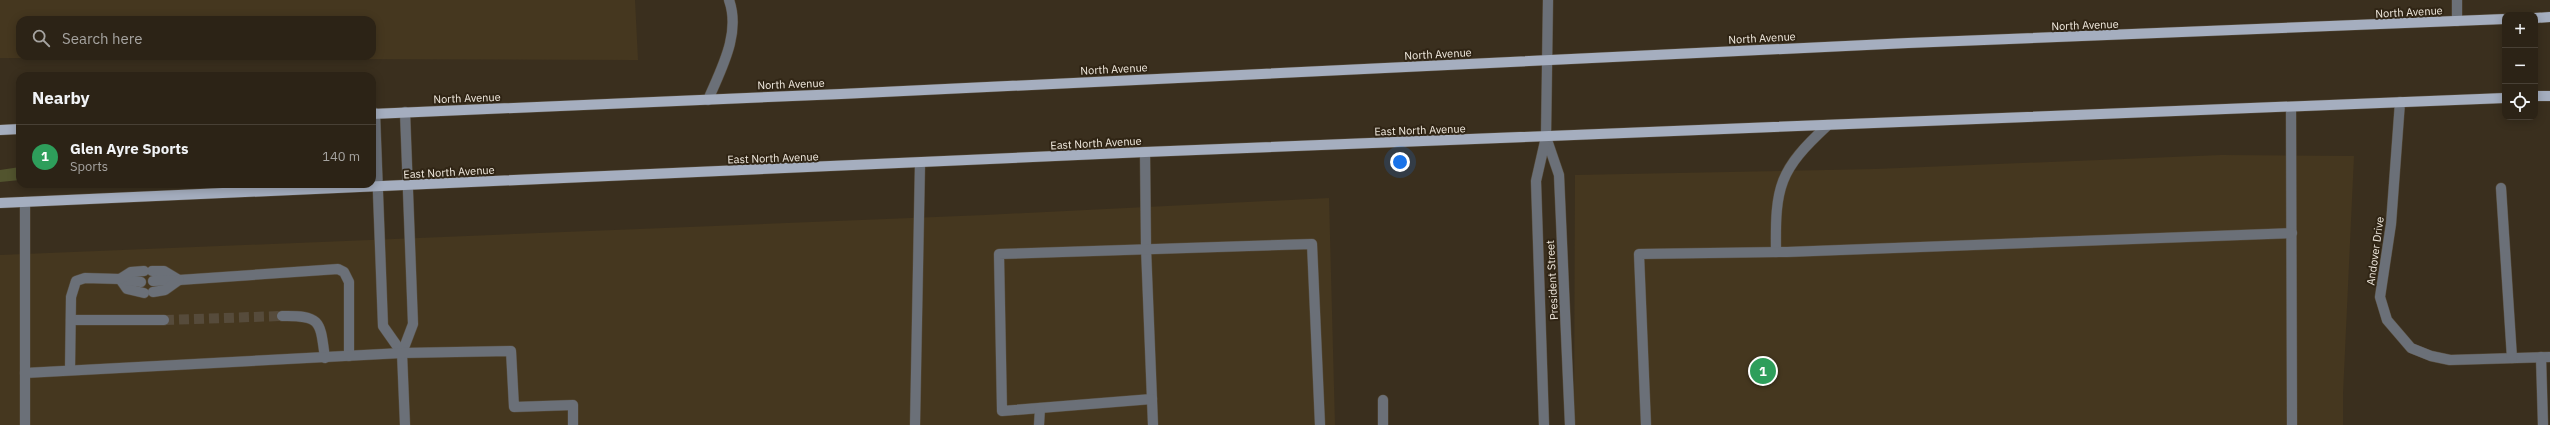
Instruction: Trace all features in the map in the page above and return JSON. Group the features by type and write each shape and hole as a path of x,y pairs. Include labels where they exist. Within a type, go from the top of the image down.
{"main road":[{"path":"2538,18 2550,17"},
{"name":"North Avenue","path":"376,113 708,100 1908,43 2502,19"},
{"path":"2538,96 2550,96"},
{"path":"1546,137 2502,98"},
{"path":"0,130 16,129"},
{"name":"East North Avenue","path":"377,187 920,164 1145,152 1546,137"},
{"name":"East North Avenue","path":"0,203 354,188"}],"street":[{"path":"708,100 726,57 732,36 731,8 729,0"},
{"name":"President Street","path":"1544,425 1536,181 1546,137 1548,0"},
{"path":"2456,0 2458,21"},
{"name":"Andover Drive","path":"2400,102 2392,224 2380,297 2387,320 2411,348 2431,356 2450,360 2545,357"},
{"path":"2291,106 2292,425"},
{"path":"405,112 413,324 402,353 405,425"},
{"path":"1776,252 1777,197 1782,180 1800,152 1828,125"},
{"name":"President Street","path":"1546,137 1559,175 1570,425"},
{"path":"1145,152 1146,248 1153,425"},
{"path":"376,162 384,326 402,353"},
{"path":"915,425 920,164"},
{"path":"2501,188 2512,358"},
{"path":"24,425 25,202"},
{"path":"1646,425 1639,254 1776,252 2292,233"},
{"path":"1152,399 1002,411 999,254 1146,248 1312,244 1320,425"},
{"path":"120,279 127,289 148,293 165,290 179,280 338,268 344,272 349,282 350,356"},
{"path":"120,279 131,272 149,275 164,272 179,280"},
{"path":"70,370 71,297 76,281 85,278 120,279 141,282"},
{"path":"282,316 300,316 313,319 321,327 325,358"},
{"path":"71,320 164,320"},
{"path":"24,373 402,353 511,351 514,407 574,405 573,425"},
{"path":"2543,425 2545,357"},
{"path":"1383,400 1383,425"},
{"path":"1039,425 1040,408"}],"shaded area":[{"path":"0,0 635,0 638,60 376,59 376,16 16,16 16,58 0,58"},
{"path":"2221,155 2354,156 2343,394 2343,425 1574,425 1575,175 1875,169"},
{"path":"1329,198 1335,425 0,425 0,255 985,215"}],"green space":[{"path":"16,168 16,180 0,182 0,170"}],"tunnel":[{"path":"164,320 282,316"}],"place":[{"name":"Glen Ayre Sports","path":"1763,371"}]}
